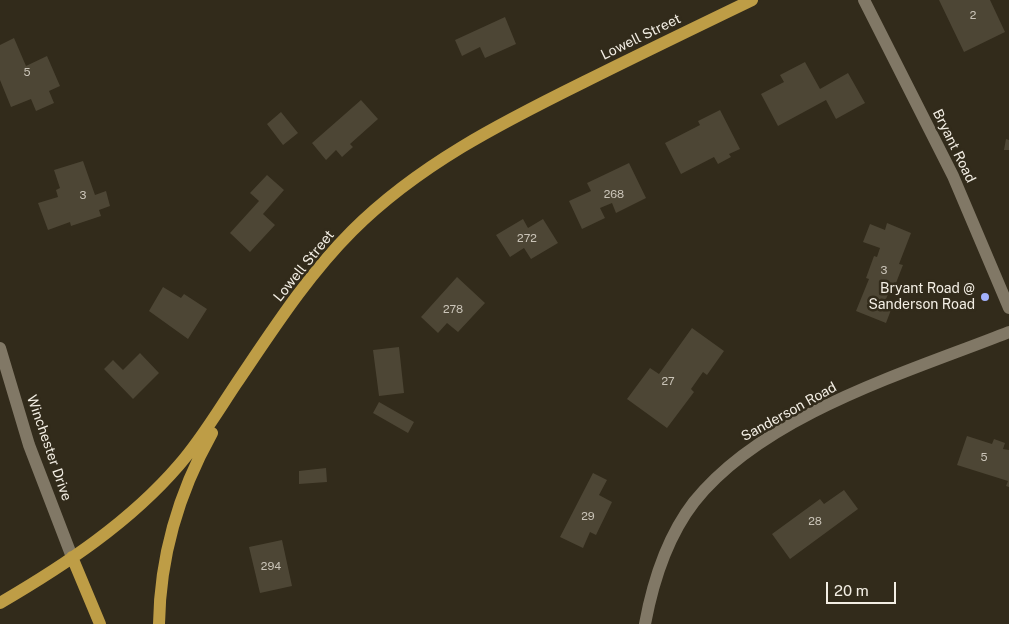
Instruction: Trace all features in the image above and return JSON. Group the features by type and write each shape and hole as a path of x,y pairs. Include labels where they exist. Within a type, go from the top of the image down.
{"main road":[{"name":"Lowell Street","path":"0,602 72,557 118,524 179,465 258,351 328,256 393,194 449,154 518,114 752,0"},
{"path":"159,624 161,587 168,546 190,476 258,351"},
{"path":"72,557 100,624"}],"street":[{"name":"Bryant Road","path":"864,0 953,176 1009,308"},
{"name":"Sanderson Road","path":"646,624 651,596 660,565 674,534 694,502 720,474 749,450 780,431 843,398 1009,332"},
{"name":"Winchester Drive","path":"0,348 29,445 72,557"}],"building":[{"path":"939,0 990,0 1005,32 964,52"},
{"path":"505,17 516,44 485,58 480,47 462,56 455,40"},
{"path":"14,38 26,66 47,56 60,86 49,91 54,103 36,111 31,99 11,107 0,80 0,45"},
{"path":"805,62 820,89 848,73 865,103 836,119 826,100 778,126 761,94 784,82 780,75"},
{"path":"361,100 378,119 350,144 353,147 342,157 336,150 326,160 312,143"},
{"path":"720,110 740,149 729,154 731,157 718,164 714,157 681,174 665,143 700,125 698,121"},
{"path":"281,112 298,133 283,145 267,124"},
{"path":"1006,139 1009,140 1009,150 1004,150"},
{"path":"83,161 95,195 106,191 110,206 99,210 101,216 71,226 70,222 48,230 38,203 58,197 56,190 60,188 54,170"},
{"path":"629,163 646,198 616,213 612,203 600,208 605,218 582,229 569,201 591,191 587,183"},
{"path":"267,175 284,190 263,214 275,225 250,252 230,233 259,201 250,193"},
{"path":"523,219 528,228 543,219 558,243 531,259 524,248 510,257 496,235"},
{"path":"887,223 911,233 899,264 903,265 894,288 891,287 886,299 894,302 886,323 856,311 869,279 866,278 874,256 877,257 880,248 863,242 870,224 885,230"},
{"path":"457,277 485,303 458,332 447,323 438,333 421,317"},
{"path":"163,287 181,298 184,294 207,309 188,339 149,311"},
{"path":"692,328 724,351 707,375 703,372 691,389 694,392 667,428 627,399 650,368 659,374"},
{"path":"399,347 404,393 379,396 373,350"},
{"path":"140,353 159,373 133,399 104,369 113,360 123,370"},
{"path":"379,402 414,422 408,433 373,413"},
{"path":"967,436 992,444 994,439 1005,443 1003,449 1009,450 1009,487 1006,486 1008,481 957,465"},
{"path":"326,468 327,482 299,484 299,471"},
{"path":"593,473 607,480 599,495 612,502 596,535 590,532 583,548 560,537"},
{"path":"844,490 858,509 790,559 772,534 820,499 824,504"},
{"path":"282,540 292,586 260,593 249,547"}],"place":[{"name":"Bryant Road @ Sanderson Road","path":"985,297"}]}
